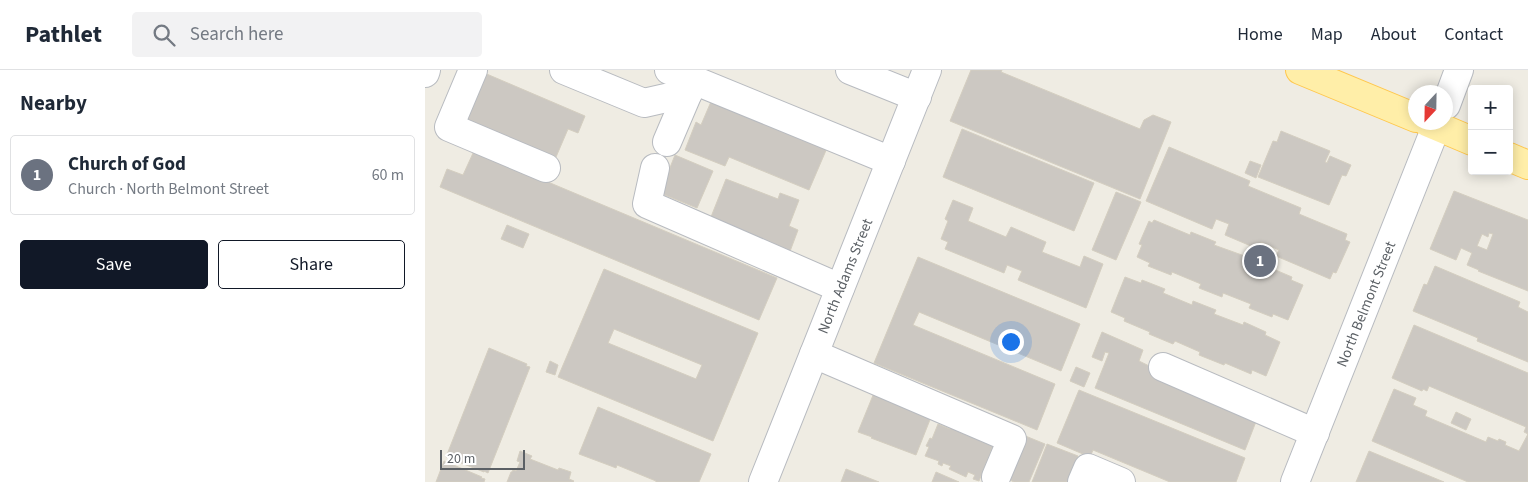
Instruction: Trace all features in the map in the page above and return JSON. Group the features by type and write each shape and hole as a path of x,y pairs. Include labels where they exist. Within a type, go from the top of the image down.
{"main road":[{"path":"1300,70 1408,110"},
{"path":"1452,130 1468,139"},
{"path":"1513,159 1528,165"}],"street":[{"path":"473,70 449,128 547,168"},
{"path":"564,70 644,103 683,81"},
{"path":"850,70 917,97"},
{"name":"North Adams Street","path":"763,482 927,70"},
{"name":"North Belmont Street","path":"1451,85 1459,70"},
{"path":"667,142 683,81"},
{"path":"683,81 891,161"},
{"name":"North Belmont Street","path":"1295,482 1429,130"},
{"path":"655,168 647,204 840,288"},
{"path":"814,354 1012,438 996,477"},
{"path":"1163,367 1315,433"},
{"path":"1083,482 1088,468 1121,482"}],"building":[{"path":"971,70 1002,70 1001,72 1140,129 1144,120 1153,115 1171,122 1140,199 950,121"},
{"path":"482,72 585,116 578,133 568,129 556,157 463,118"},
{"path":"713,97 827,148 809,190 729,157 725,166 685,150 696,122 701,125"},
{"path":"962,129 1094,183 1074,231 943,177"},
{"path":"1281,131 1330,151 1325,162 1327,163 1330,156 1351,165 1346,176 1342,175 1329,205 1258,177 1273,141 1277,142"},
{"path":"1169,147 1250,181 1248,186 1301,208 1299,214 1347,234 1345,240 1350,242 1336,273 1333,272 1330,279 1276,256 1279,250 1261,242 1258,249 1225,235 1229,224 1216,219 1212,229 1146,201"},
{"path":"474,151 777,278 759,320 440,187 447,169 463,175"},
{"path":"675,155 713,171 697,208 660,193"},
{"path":"1250,161 1261,165 1256,178 1245,173"},
{"path":"726,179 778,199 780,193 799,200 789,226 798,230 789,254 709,222"},
{"path":"1454,191 1528,220 1528,291 1467,265 1472,253 1461,248 1456,260 1430,249","holes":["1489,233 1493,234 1487,250 1477,246 1482,234 1488,237"]},
{"path":"1116,192 1141,202 1116,260 1092,250"},
{"path":"953,200 973,208 968,221 1006,237 1011,227 1046,242 1042,252 1080,267 1084,256 1103,264 1086,308 1018,280 1022,271 1007,265 1004,273 945,249 948,242 941,239 948,221 945,219"},
{"path":"1154,220 1190,235 1191,232 1216,242 1214,245 1267,264 1266,266 1292,277 1291,280 1303,285 1288,320 1273,314 1272,317 1249,308 1251,304 1223,293 1222,297 1199,288 1201,284 1172,272 1171,275 1148,266 1150,263 1137,257 1142,245 1139,244 1149,221 1152,223"},
{"path":"507,225 529,234 523,248 501,239"},
{"path":"918,257 1080,324 1061,371 919,312 913,325 1055,384 1037,430 874,363"},
{"path":"1435,266 1520,302 1518,307 1528,312 1528,362 1477,341 1478,338 1413,311 1424,284 1427,285"},
{"path":"604,269 758,333 713,441 558,377","holes":["614,329 702,365 696,379 608,343"]},
{"path":"1125,277 1141,283 1142,280 1165,289 1163,293 1192,305 1193,301 1216,310 1214,314 1243,325 1244,322 1266,332 1265,335 1280,342 1266,376 1252,370 1251,374 1199,355 1200,352 1175,341 1173,344 1149,334 1150,332 1124,321 1125,318 1111,312"},
{"path":"1414,325 1528,373 1528,434 1524,432 1526,427 1429,386 1427,391 1423,389 1422,391 1392,378"},
{"path":"1102,332 1143,350 1139,361 1257,419 1245,450 1095,388 1109,353 1105,352 1102,361 1092,357"},
{"path":"489,348 530,367 488,473 446,457"},
{"path":"550,361 558,365 555,375 546,372"},
{"path":"1076,367 1090,373 1084,387 1070,381"},
{"path":"876,388 935,407 916,455 858,432"},
{"path":"1394,389 1416,398 1413,405 1427,411 1425,416 1486,442 1488,437 1498,441 1499,439 1506,442 1505,445 1519,451 1528,434 1528,482 1468,482 1372,441"},
{"path":"1079,390 1245,458 1236,482 1170,482 1093,450 1090,457 1057,443"},
{"path":"598,407 711,454 699,482 656,482 617,465 616,468 579,454"},
{"path":"1456,412 1471,419 1466,430 1451,423"},
{"path":"938,424 950,429 952,424 959,427 957,431 969,436 971,431 982,435 980,441 993,446 979,481 973,479 975,475 968,472 966,477 949,469 951,466 943,463 942,466 938,464 939,461 925,456 929,447 926,446 930,438 932,439"},
{"path":"1023,435 1045,444 1029,482 1014,482 1006,478"},
{"path":"1047,444 1078,456 1067,482 1032,482"},
{"path":"520,451 532,456 530,459 558,470 559,468 571,472 569,479 574,481 507,482 511,472 513,470 516,471 520,462 517,461"},
{"path":"1369,451 1444,482 1356,482"},
{"path":"444,461 482,477 485,479 484,482 436,482"},
{"path":"846,469 879,482 841,482"},
{"path":"936,472 959,482 932,482"}],"place":[{"name":"Church of God","path":"1260,261"}]}
